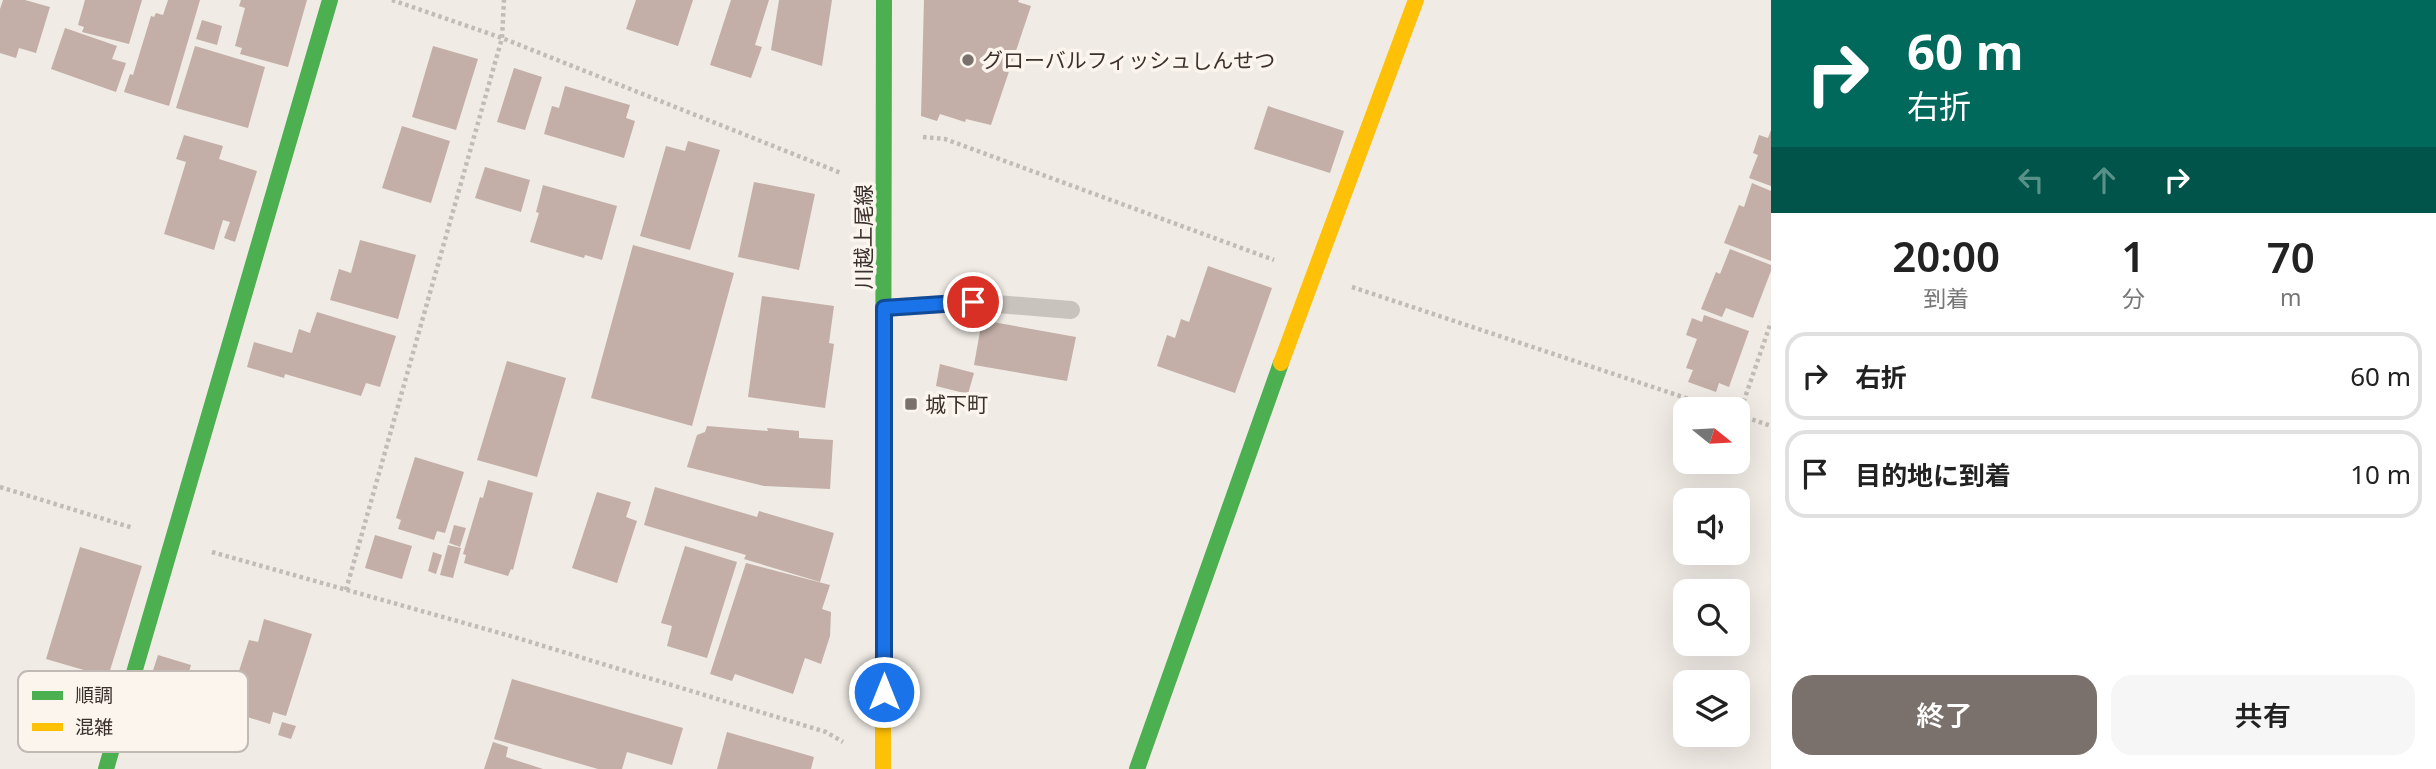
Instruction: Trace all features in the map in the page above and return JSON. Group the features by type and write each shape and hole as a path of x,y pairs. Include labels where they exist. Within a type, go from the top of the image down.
{"street":[{"path":"135,671 330,0"},
{"name":"川越上尾線","path":"884,0 884,769"},
{"path":"1138,769 1313,274 1416,0"},
{"path":"106,769 111,752"}],"lane":[{"path":"884,308 973,302 1071,310"}],"path":[{"path":"392,0 502,38 884,190"},
{"path":"346,590 502,38 505,0"},
{"path":"1744,397 1771,322"},
{"path":"1750,419 1771,426"},
{"path":"0,487 173,541 514,637 813,728 845,743"}],"building":[{"path":"3,0 25,0 50,7 36,53 19,48 16,58 0,53 0,9"},
{"path":"85,0 142,0 129,44 82,32 84,27 78,25"},
{"path":"168,0 200,0 169,106 124,92 130,74 133,75 151,16 154,17 156,13 163,15"},
{"path":"241,0 307,0 288,67 240,54 242,48 235,46 245,8 239,6"},
{"path":"636,0 693,0 678,46 626,29"},
{"path":"731,0 769,0 755,45 762,47 751,78 710,65"},
{"path":"779,0 832,0 822,66 771,50"},
{"name":"グローバルフィッシュしんせつ","path":"924,0 1019,0 1018,2 1031,6 991,125 966,119 965,122 940,114 937,121 921,116"},
{"path":"202,20 222,26 217,45 196,39"},
{"path":"65,28 117,46 112,59 126,63 116,92 51,69"},
{"path":"195,46 265,67 248,128 176,108"},
{"path":"433,46 478,59 456,130 412,117"},
{"path":"514,68 542,77 525,130 497,122"},
{"path":"565,86 630,105 626,118 635,121 624,158 544,134 552,106 559,108"},
{"path":"1268,106 1344,131 1330,173 1254,149"},
{"path":"402,126 450,141 431,203 382,188"},
{"path":"1771,130 1771,186 1749,178 1758,155 1753,153 1759,135 1768,138"},
{"path":"184,135 223,146 219,159 257,171 235,242 224,238 230,222 223,220 214,250 164,234 186,162 176,159"},
{"path":"688,141 720,150 690,250 640,236 666,146 685,151"},
{"path":"485,167 530,180 521,212 475,198"},
{"path":"754,182 815,194 799,270 738,257"},
{"path":"1752,183 1771,191 1771,261 1724,243 1739,205 1744,207"},
{"path":"543,185 617,206 602,260 585,255 584,258 530,242 539,213 536,212"},
{"path":"360,240 416,255 398,319 330,300 339,269 351,273"},
{"path":"633,245 734,273 692,426 591,398"},
{"path":"1730,249 1771,265 1753,318 1726,308 1722,317 1701,309 1716,272 1720,274"},
{"path":"1208,266 1272,288 1235,393 1157,366 1167,335 1175,338 1181,319 1189,322"},
{"path":"762,296 834,306 829,343 834,344 825,408 748,397"},
{"path":"317,312 396,336 380,387 366,383 361,396 285,374 284,378 247,367 254,342 292,353 299,329 310,333"},
{"path":"1704,315 1749,331 1729,387 1719,383 1716,392 1688,382 1693,370 1686,368 1697,339 1686,335 1692,318 1702,322"},
{"path":"982,320 1076,337 1067,381 974,365"},
{"path":"507,361 566,378 537,477 477,460"},
{"path":"940,364 974,373 968,394 936,386"},
{"path":"707,426 799,431 799,438 833,440 830,489 764,486 687,467 697,435 705,432"},
{"path":"415,457 464,472 445,533 437,531 434,540 398,529 401,520 396,518"},
{"path":"488,480 533,493 513,570 511,569 508,576 464,563 466,555 463,554 480,497 483,498"},
{"path":"655,487 757,517 759,511 834,533 820,582 744,559 746,555 644,525"},
{"path":"597,492 631,502 626,517 637,521 617,583 572,568"},
{"path":"454,525 466,528 460,547 449,543"},
{"path":"375,535 412,546 402,579 365,568"},
{"path":"448,545 461,548 453,578 440,575"},
{"path":"685,546 737,562 707,658 667,646 672,626 661,623"},
{"path":"80,547 142,566 110,671 87,671 46,659"},
{"path":"433,552 442,555 436,574 428,571"},
{"path":"746,563 830,585 822,609 831,612 830,636 821,664 805,658 793,694 735,674 732,681 710,674"},
{"path":"264,619 312,634 286,716 273,712 270,724 248,717 248,671 239,671 249,640 258,642"},
{"path":"158,655 191,665 189,671 153,671"},
{"path":"512,679 683,728 672,765 627,752 622,769 598,769 494,739"},
{"path":"282,722 296,726 291,739 278,735"},
{"path":"727,732 814,757 811,769 717,769"},
{"path":"493,742 508,747 506,757 543,769 484,769"}],"traffic: fast":[{"path":"135,671 330,0"},
{"path":"883,517 884,0"},
{"path":"1137,769 1281,363"},
{"path":"106,769 111,752"}],"traffic: slow":[{"path":"1281,363 1416,0"},
{"path":"883,517 883,769"}],"place":[{"name":"グローバルフィッシュしんせつ","path":"968,60"},
{"name":"城下町","path":"911,404"}],"route":[{"path":"884,692 884,308 973,302"}]}
